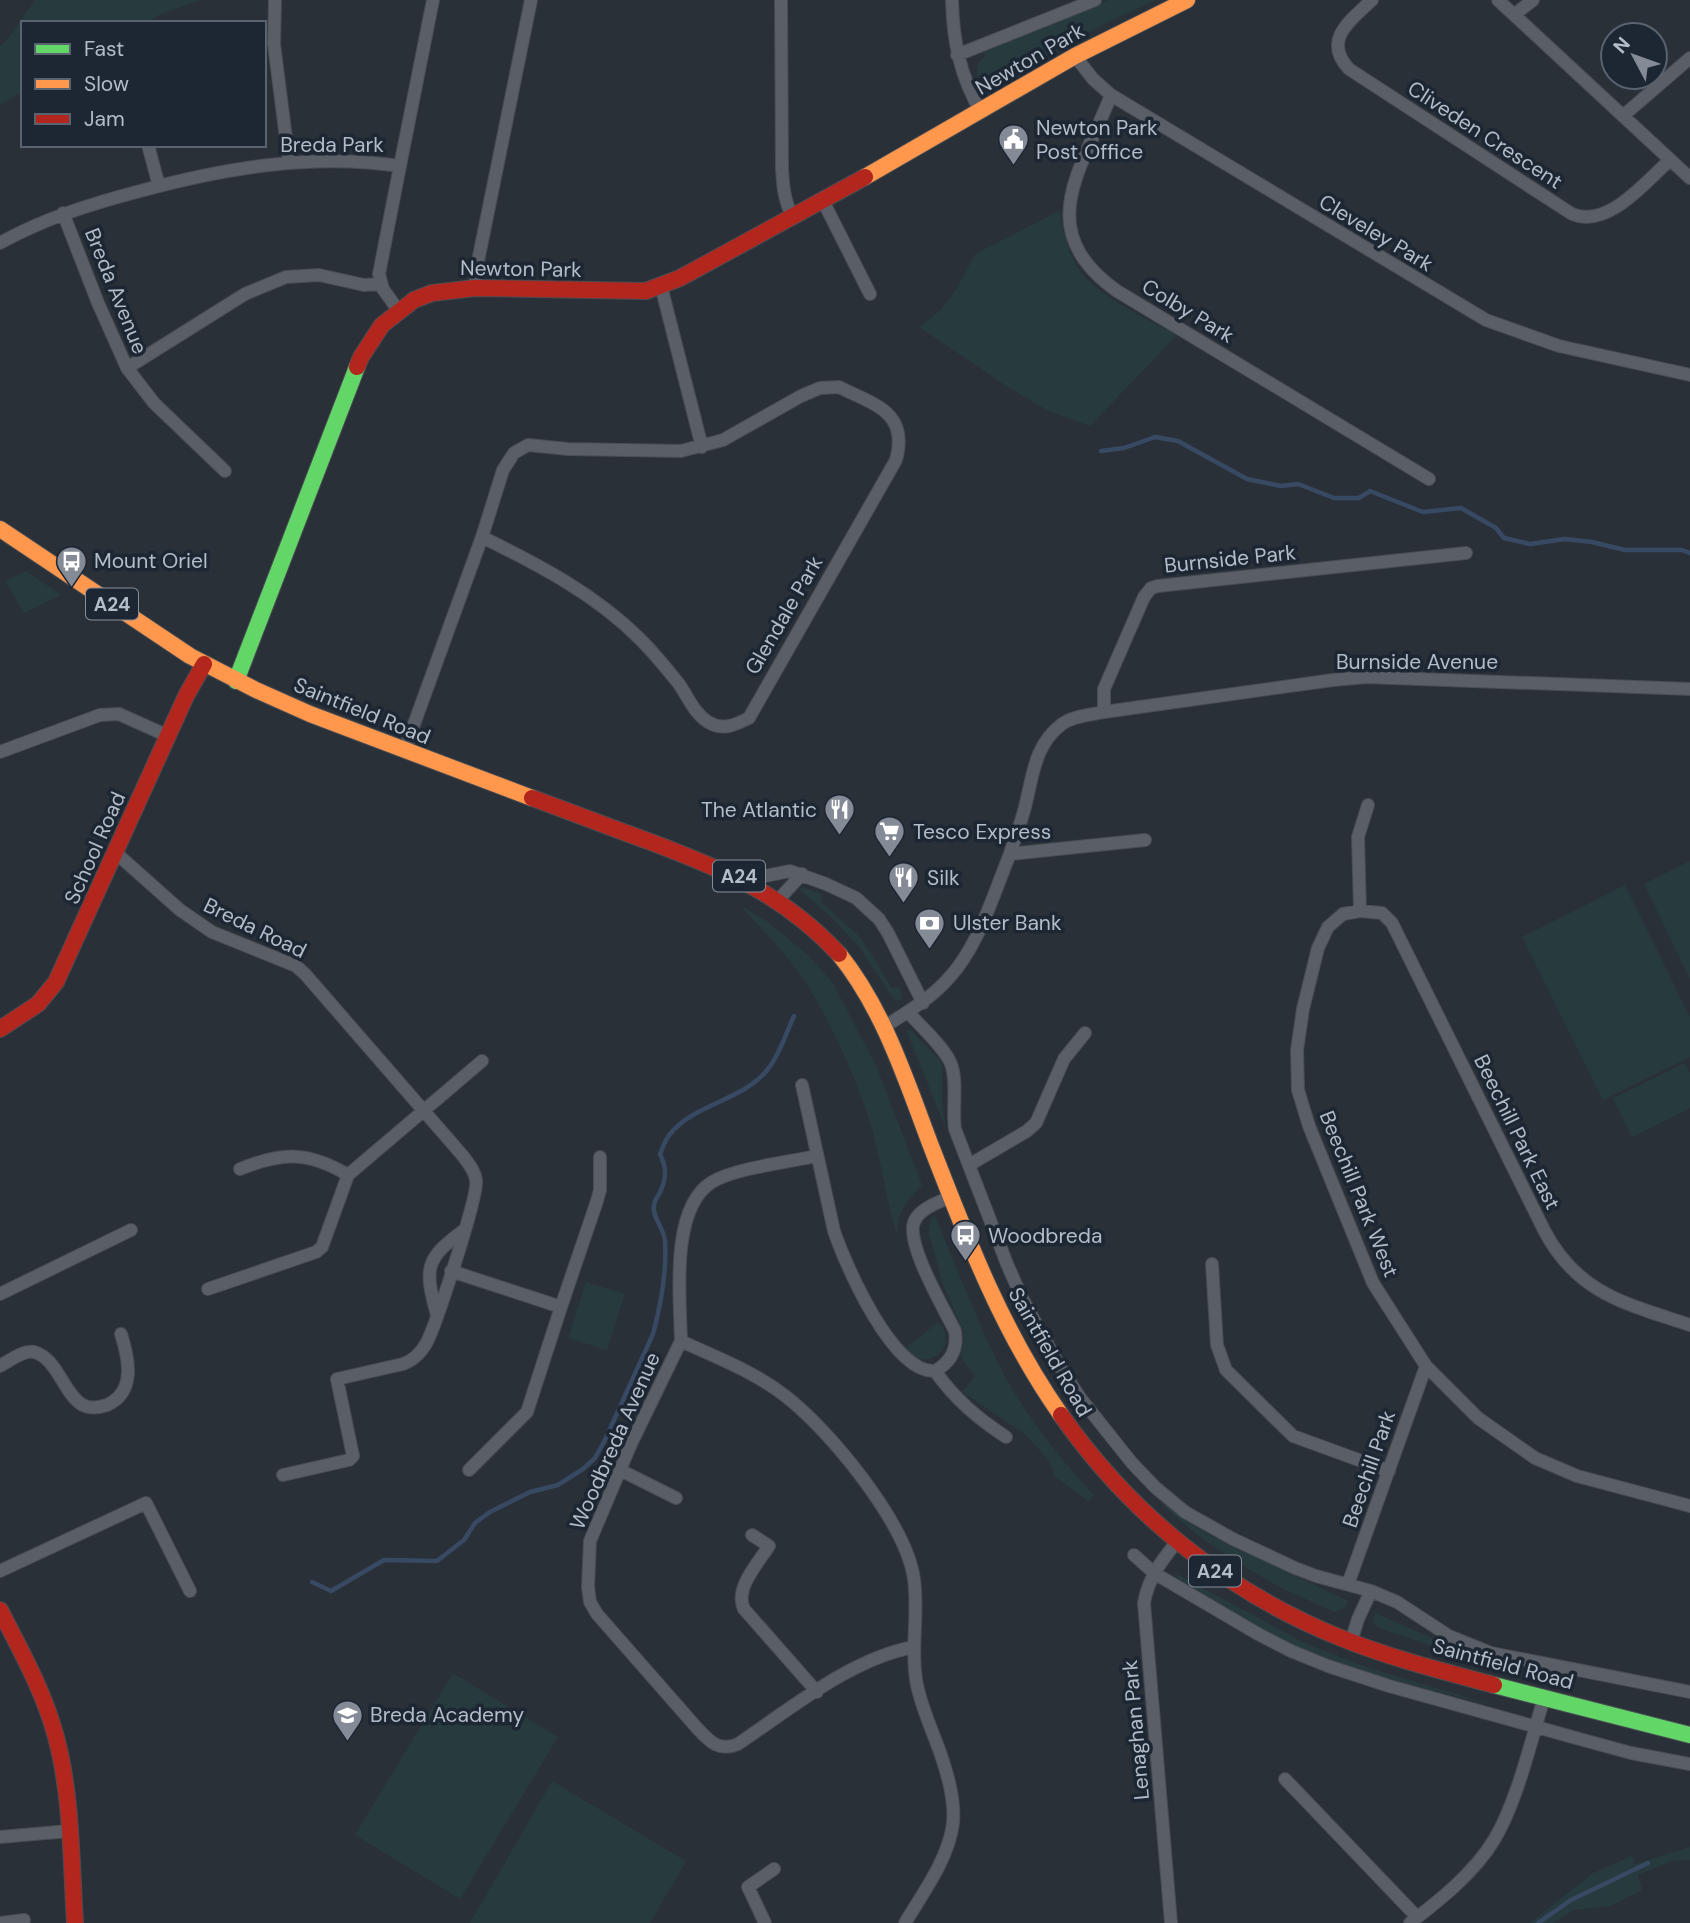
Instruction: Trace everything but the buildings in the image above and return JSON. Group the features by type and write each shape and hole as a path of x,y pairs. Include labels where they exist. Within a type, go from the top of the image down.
{"main road":[{"name":"Newton Park","path":"236,681 361,357 382,325 398,310 432,293 475,288 629,292 661,286 710,263 823,201 1075,56 1188,0"},
{"name":"Saintfield Road","path":"0,529 204,664 236,681 310,714 736,875 779,899 807,921 845,960 873,1003 993,1298 1043,1391 1080,1444 1121,1491 1177,1543 1268,1604 1351,1642 1454,1674 1690,1735"},
{"name":"School Road","path":"0,1029 38,1004 56,982 189,689 204,664"},
{"path":"0,1610 34,1678 56,1736 62,1763 69,1831 75,1923"}],"street":[{"path":"275,0 274,44 289,162"},
{"path":"400,166 433,0"},
{"path":"475,288 477,266 531,0"},
{"path":"781,0 783,194 793,217"},
{"path":"952,0 957,55 966,84 981,112"},
{"path":"957,55 1095,0"},
{"name":"Cliveden Crescent","path":"1371,0 1338,39 1341,61 1349,69 1572,214 1588,218 1608,213 1670,160"},
{"path":"1498,0 1690,178"},
{"path":"1514,15 1533,0"},
{"name":"Cleveley Park","path":"1075,56 1093,79 1111,94 1486,320 1559,346 1690,375"},
{"path":"1624,115 1690,58"},
{"name":"Colby Park","path":"1111,94 1073,184 1069,200 1068,217 1072,232 1090,269 1117,291 1429,479"},
{"path":"149,147 159,186"},
{"name":"Breda Park","path":"1,239 64,213 222,170 289,162 355,161 400,166 380,266 381,284"},
{"path":"823,201 870,295"},
{"name":"Breda Avenue","path":"64,213 98,303 127,368 154,403 225,471"},
{"path":"127,368 245,294 286,277 319,275 355,284 381,284 398,310"},
{"path":"661,286 702,447"},
{"name":"Glendale Park","path":"405,749 482,537 503,470 514,453 528,445 568,449 681,451 702,447 723,440 801,396 821,388 839,387 866,401 894,418 899,430 900,446 896,460 749,718 733,726 719,727 707,721 693,708 680,686 640,639 587,594 482,537"},
{"name":"Burnside Park","path":"1104,712 1104,689 1144,597 1151,589 1158,586 1466,553"},
{"name":"Burnside Avenue","path":"1104,712 1366,677 1690,688"},
{"path":"884,1027 923,1003 950,978 965,956 1010,854 1026,805 1033,766 1041,747 1063,723 1077,717 1104,712"},
{"path":"0,752 100,715 118,714 168,736"},
{"path":"1360,911 1358,837 1368,805"},
{"path":"1010,854 1145,840"},
{"name":"Breda Road","path":"116,853 180,910 212,932 296,966 305,974 471,1167 477,1180 477,1189 465,1230 426,1343 412,1361 337,1379 353,1456 349,1460 283,1475"},
{"name":"Saintfield Road","path":"736,875 765,876 790,871 856,898 879,919 888,933 923,1003"},
{"path":"779,899 802,874"},
{"name":"Beechill Park East","path":"1360,911 1382,913 1392,923 1544,1230 1565,1264 1617,1300 1690,1325"},
{"name":"Beechill Park West","path":"1360,911 1343,914 1328,927 1318,948 1303,1009 1297,1050 1298,1090 1333,1189 1373,1283 1426,1366 1478,1418 1535,1458 1577,1476 1690,1506"},
{"name":"Saintfield Road","path":"909,1013 950,1062 953,1073 955,1129 1002,1251 1038,1328 1082,1399 1132,1463 1156,1488 1206,1526 1295,1568 1398,1602 1449,1636 1491,1653 1690,1692"},
{"path":"969,1165 1036,1123 1064,1059 1085,1033"},
{"path":"208,1289 316,1252 326,1240 348,1175 482,1061"},
{"path":"802,1085 834,1231 841,1250 876,1320 899,1352 918,1369 935,1371 944,1366 953,1355 957,1344 955,1331 917,1251 912,1233 914,1221 923,1211 951,1197"},
{"path":"240,1169 261,1160 295,1156 312,1157 348,1175"},
{"path":"817,1156 731,1174 712,1182 696,1195 682,1230 681,1341 759,1378 785,1395 844,1454 864,1479 888,1518 910,1564 914,1580 914,1647 920,1696 948,1777 953,1825 939,1863 905,1923"},
{"path":"469,1469 527,1412 597,1201 600,1190 600,1157"},
{"path":"0,1294 131,1230"},
{"path":"437,1315 429,1281 432,1263 443,1245 465,1230"},
{"path":"1212,1264 1217,1345 1226,1370 1293,1436 1389,1471"},
{"path":"451,1271 561,1307"},
{"path":"0,1366 26,1352 35,1352 49,1363 78,1401 92,1408 99,1407 116,1399 127,1384 127,1358 121,1334"},
{"name":"Woodbreda Avenue","path":"681,1341 590,1541 587,1560 590,1601 597,1614 697,1728 711,1743 720,1748 729,1748 875,1657 914,1647"},
{"name":"Beechill Park","path":"1348,1584 1426,1366"},
{"path":"935,1371 950,1393 975,1416 1006,1437"},
{"path":"620,1470 676,1498"},
{"path":"0,1571 146,1503 190,1591"},
{"path":"752,1535 769,1546 741,1591 740,1601 744,1609 817,1692"},
{"name":"Lenaghan Park","path":"1171,1923 1144,1616 1146,1591 1154,1573 1177,1543"},
{"path":"1134,1555 1154,1573 1291,1651 1389,1686 1631,1753 1690,1764"},
{"path":"1351,1642 1371,1591"},
{"path":"1285,1779 1413,1920 1464,1877 1493,1841 1504,1820 1544,1698"},
{"path":"0,1837 69,1831"},
{"path":"765,1923 748,1886 775,1870"},
{"path":"0,1923 24,1920"}],"green space":[{"path":"35,0 201,0 148,21 21,21 21,92 0,105 0,46"},
{"path":"1108,0 1156,0 1106,23 999,85 993,86 978,77 978,65 985,56 983,52"},
{"path":"1059,211 1071,254 1085,277 1116,302 1178,334 1090,426 1048,411 919,327 941,310 956,290 975,254"},
{"path":"26,571 61,595 24,613 5,581"},
{"path":"1690,861 1690,979 1644,884"},
{"path":"1625,885 1690,1017 1690,1057 1603,1100 1522,937"},
{"path":"803,887 821,894 821,902 858,935 891,988 899,987 902,999 895,1001 859,947 799,889"},
{"path":"740,905 768,922 808,955 833,983 877,1068 922,1185 903,1207 897,1235 872,1130 859,1090 840,1047 819,1005 797,970"},
{"path":"910,1029 942,1065 942,1104 946,1129 909,1037 907,1031"},
{"path":"1685,1063 1690,1073 1690,1108 1632,1137 1613,1098"},
{"path":"935,1216 977,1317 1012,1389 1037,1427 1094,1495 1088,1501 1055,1477 1049,1461 1025,1434 962,1392 975,1376 961,1358 964,1333 943,1285 929,1234 931,1218"},
{"path":"586,1282 625,1294 607,1350 568,1338"},
{"path":"938,1322 944,1331 944,1348 931,1358 914,1356 906,1348"},
{"path":"1163,1504 1204,1532 1348,1601 1345,1608 1334,1612 1277,1586 1196,1534"},
{"path":"1175,1573 1305,1643 1363,1666 1506,1709 1388,1679 1296,1647 1261,1630 1179,1579"},
{"path":"1375,1613 1436,1640 1434,1647 1376,1627 1373,1622"},
{"path":"453,1673 558,1737 460,1899 355,1835"},
{"path":"552,1781 686,1861 650,1923 470,1923"},
{"path":"1690,1847 1690,1860 1672,1861 1638,1875 1642,1890 1610,1906 1574,1910 1553,1923 1530,1923 1593,1873 1632,1856 1635,1864"}],"waterway":[{"path":"1101,451 1124,448 1155,437 1178,441 1247,479 1281,486 1298,484 1334,498 1359,498 1370,491 1423,512 1461,508 1496,528 1504,538 1530,544 1565,539 1625,550 1682,550 1690,553"},
{"path":"312,1582 331,1591 384,1560 437,1561 464,1540 475,1523 490,1512 530,1492 558,1485 595,1458 653,1334 659,1311 665,1241 654,1205 665,1176 660,1154 664,1144 670,1134 692,1115 758,1080 776,1057 794,1016"},
{"path":"1538,1923 1571,1900 1648,1863"}],"traffic: fast":[{"path":"236,681 357,367"},
{"path":"1494,1685 1690,1735"}],"traffic: slow":[{"path":"865,177 1075,56 1187,0"},
{"path":"0,529 190,656 256,690 310,714 532,798"},
{"path":"839,954 869,998 892,1046 958,1216 988,1285 1021,1351 1061,1415"}],"traffic: jam":[{"path":"357,367 382,325 414,300 432,293 475,288 646,291 680,278 865,177"},
{"path":"0,1029 38,1004 56,982 186,696 204,664"},
{"path":"532,798 727,873 774,899 818,933 839,954"},
{"path":"1061,1415 1118,1486 1150,1517 1221,1574 1259,1598 1341,1638 1416,1664 1494,1685"},
{"path":"0,1610 39,1688 56,1737 68,1806 75,1923"}],"place":[{"name":"Newton Park Post Office","path":"1013,167"},
{"name":"Mount Oriel","path":"71,588"},
{"name":"The Atlantic","path":"840,837"},
{"name":"Tesco Express","path":"890,859"},
{"name":"Silk","path":"904,905"},
{"name":"Ulster Bank","path":"930,950"},
{"name":"Woodbreda","path":"965,1263"},
{"name":"Breda Academy","path":"347,1742"}]}
